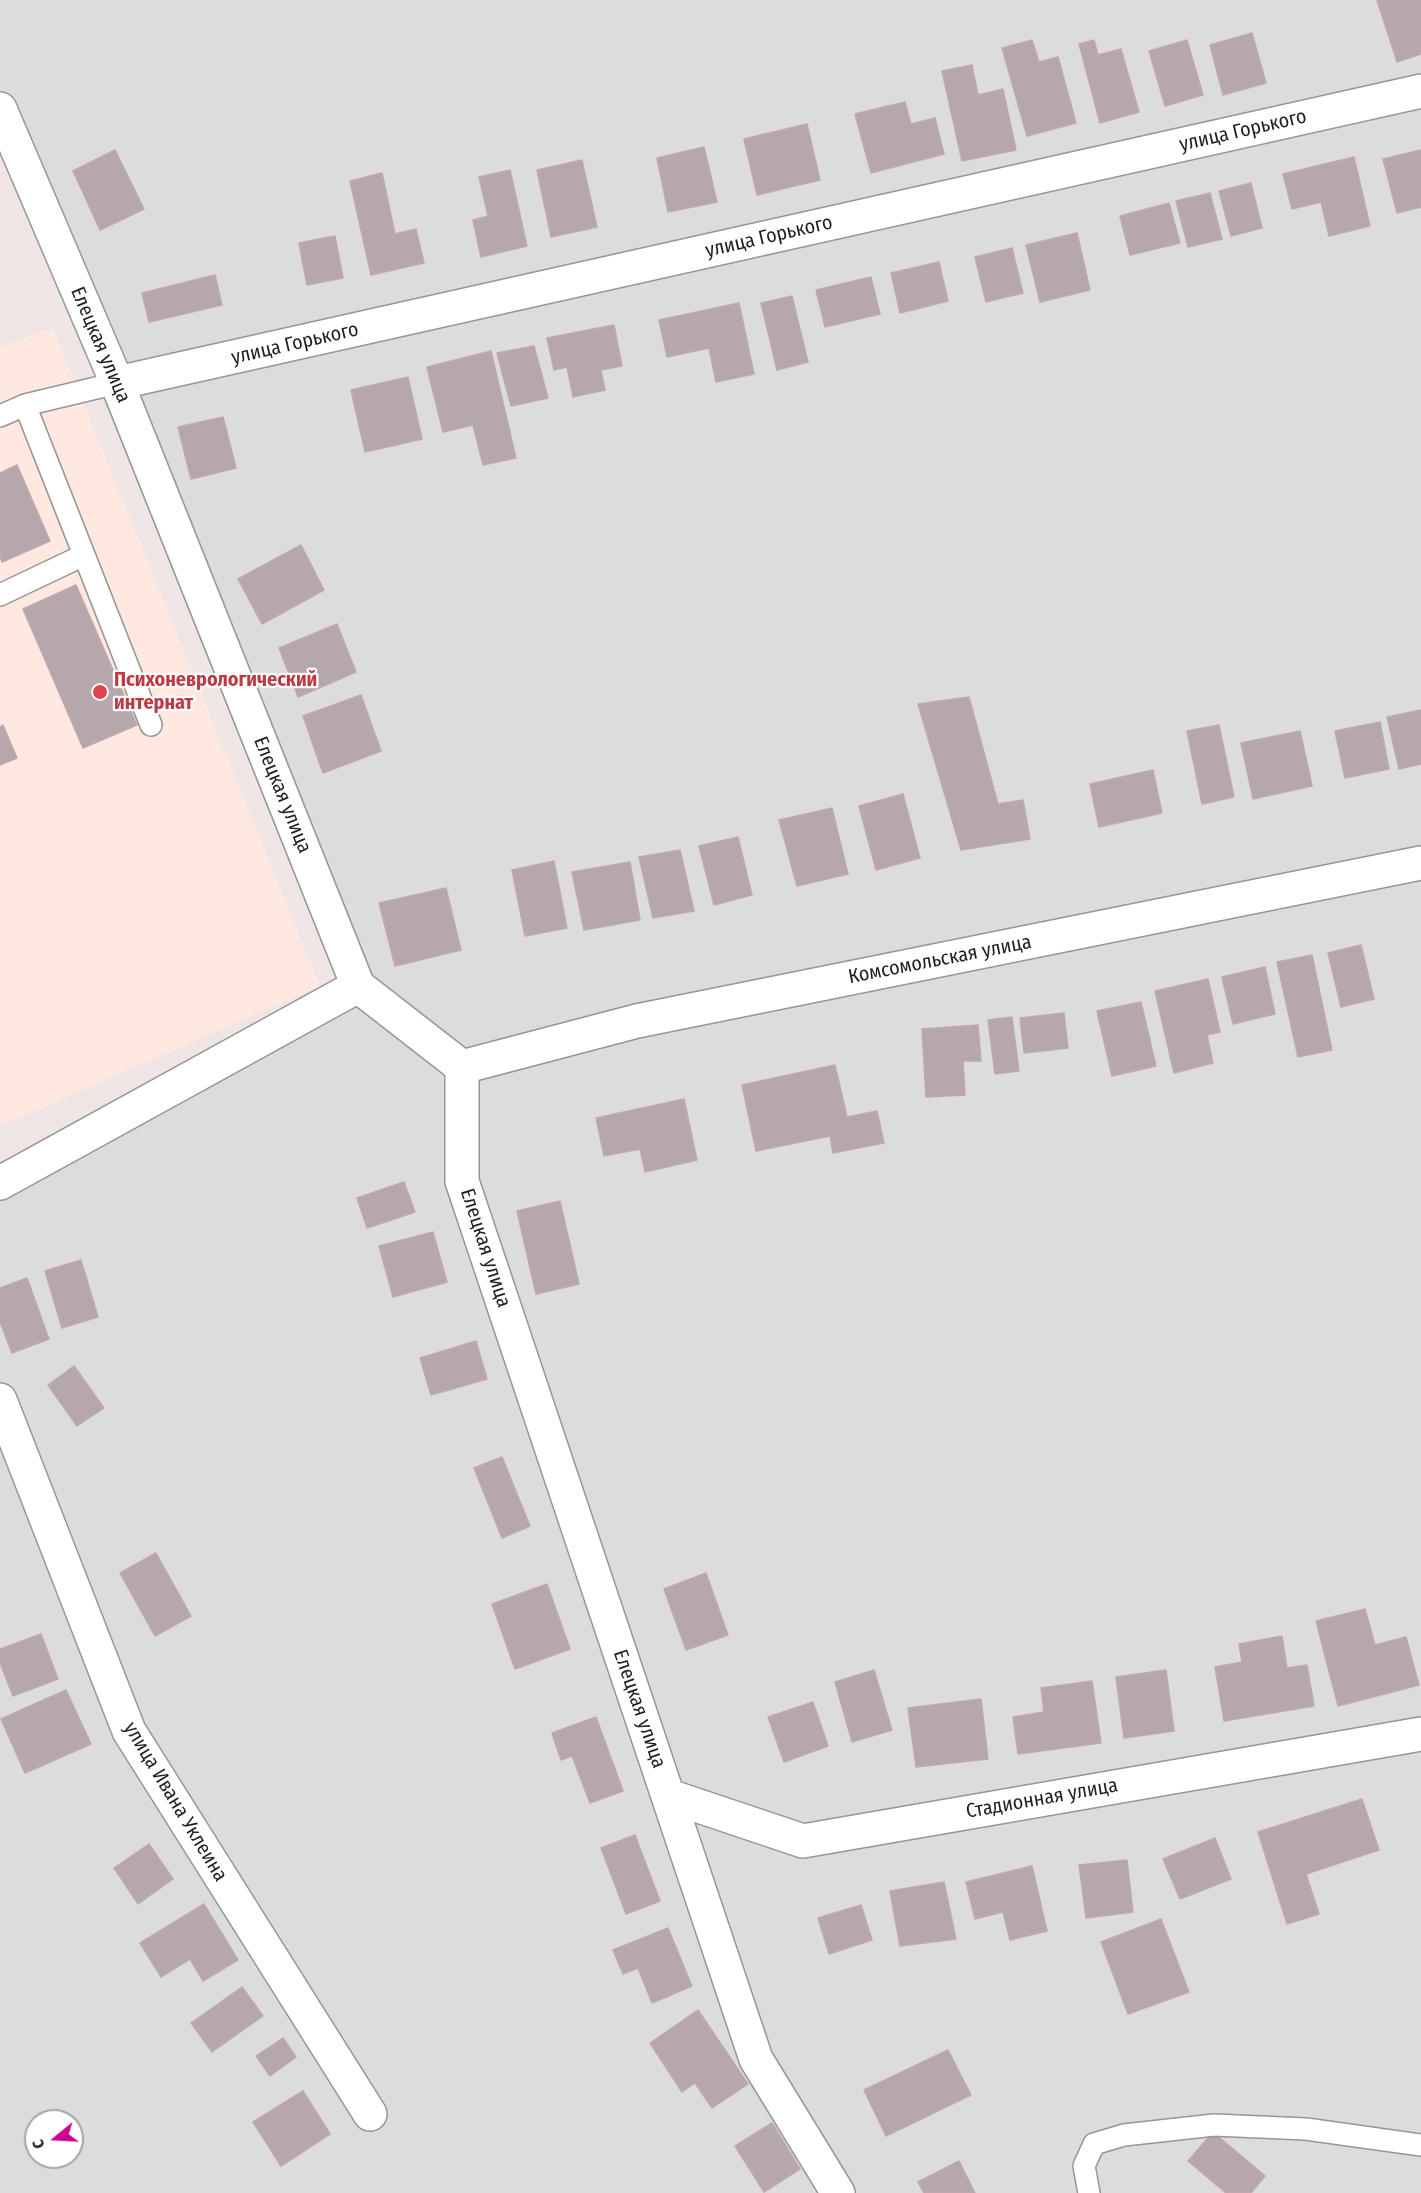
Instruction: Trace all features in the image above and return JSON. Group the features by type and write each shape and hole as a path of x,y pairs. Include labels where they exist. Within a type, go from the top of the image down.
{"street":[{"name":"улица Горького","path":"117,383 1421,91"},
{"name":"Елецкая улица","path":"0,109 117,383 358,986"},
{"name":"Комсомольская улица","path":"462,1067 636,1022 1421,863"},
{"path":"0,1183 358,986 462,1067"},
{"name":"Елецкая улица","path":"462,1067 462,1181 756,2059 838,2193"},
{"name":"улица Ивана Уклеина","path":"0,1400 129,1731 370,2114"},
{"name":"Стадионная улица","path":"669,1796 803,1841 1421,1734"}],"lane":[{"path":"0,416 25,405 117,383"},
{"path":"25,405 152,725"},
{"path":"0,595 84,555"},
{"path":"1089,2193 1084,2166 1094,2144 1124,2135 1225,2126 1306,2129 1421,2145"}],"shaded area":[{"path":"0,0 1421,0 1421,2193 0,2193 0,1183 358,985 0,109"},
{"name":"Психоневрологический интернат","path":"53,328 320,986 0,1126 0,347"}],"building":[{"path":"1377,0 1421,0 1421,54 1397,62"},
{"path":"1252,33 1266,83 1223,95 1210,45"},
{"path":"1032,40 1039,62 1058,57 1076,123 1027,136 1002,48"},
{"path":"1094,40 1098,55 1121,49 1139,112 1100,123 1079,44"},
{"path":"1187,40 1203,95 1165,106 1149,51"},
{"path":"972,65 978,95 1003,89 1016,150 962,161 942,71"},
{"path":"905,102 911,124 935,118 944,154 871,173 855,114"},
{"path":"807,124 820,180 757,195 744,139"},
{"path":"704,147 717,202 668,212 657,158"},
{"path":"115,150 144,209 100,230 73,171"},
{"path":"1421,150 1421,207 1397,213 1383,159"},
{"path":"1354,157 1370,226 1329,236 1321,202 1292,209 1283,174"},
{"path":"582,160 597,227 551,237 537,170"},
{"path":"510,170 527,246 481,257 473,220 488,216 479,177"},
{"path":"382,173 395,234 416,229 424,263 371,275 350,181"},
{"path":"1251,183 1262,228 1231,236 1219,191"},
{"path":"1210,193 1222,239 1188,247 1176,201"},
{"path":"1169,203 1180,243 1130,255 1120,216"},
{"path":"1077,233 1090,290 1040,302 1026,245"},
{"path":"335,236 343,278 307,285 299,243"},
{"path":"1012,248 1023,293 986,302 975,257"},
{"path":"939,262 948,301 900,313 891,273"},
{"path":"215,275 222,305 149,322 142,293"},
{"path":"871,277 880,314 825,327 816,290"},
{"path":"792,296 808,362 777,370 761,303"},
{"path":"739,303 754,374 716,382 709,348 667,357 659,320"},
{"path":"614,325 622,366 601,370 605,390 573,397 567,367 554,370 547,338"},
{"path":"534,346 548,398 511,406 497,353"},
{"path":"491,351 516,458 483,465 473,425 443,432 427,367"},
{"path":"408,377 422,439 365,452 351,390"},
{"path":"223,417 236,468 191,479 178,427"},
{"path":"17,465 50,541 2,562 0,556 0,473"},
{"path":"301,545 324,590 262,624 238,579"},
{"path":"76,585 137,725 83,748 23,609"},
{"path":"337,624 356,672 298,697 279,648"},
{"path":"361,695 381,751 323,773 303,716"},
{"path":"969,697 998,804 1023,800 1030,839 961,850 918,704"},
{"path":"1421,710 1421,764 1399,769 1387,717"},
{"path":"1380,722 1389,769 1345,778 1335,731"},
{"path":"3,725 17,758 0,765 0,727"},
{"path":"1219,725 1234,797 1202,804 1187,731"},
{"path":"1300,731 1312,786 1253,799 1241,743"},
{"path":"1153,770 1162,813 1099,827 1090,784"},
{"path":"903,794 920,858 876,870 859,806"},
{"path":"832,808 848,874 797,886 779,820"},
{"path":"738,837 752,895 714,905 699,846"},
{"path":"680,850 694,911 653,918 639,857"},
{"path":"554,861 567,928 525,936 512,870"},
{"path":"630,862 640,920 584,930 572,872"},
{"path":"446,888 461,950 395,966 379,903"},
{"path":"1361,945 1374,999 1341,1007 1328,953"},
{"path":"1312,955 1332,1050 1298,1057 1277,962"},
{"path":"1265,967 1275,1014 1233,1024 1222,977"},
{"path":"1208,979 1220,1032 1207,1035 1213,1063 1174,1073 1155,991"},
{"path":"1141,1002 1156,1066 1112,1076 1097,1011"},
{"path":"1064,1013 1068,1048 1024,1053 1020,1018"},
{"path":"1012,1017 1019,1071 995,1074 988,1020"},
{"path":"978,1025 981,1061 963,1061 965,1095 926,1097 922,1029"},
{"path":"835,1065 847,1117 877,1111 884,1143 833,1153 830,1136 756,1151 742,1085"},
{"path":"684,1099 697,1160 645,1172 640,1149 604,1156 596,1118"},
{"path":"404,1182 415,1212 367,1228 357,1198"},
{"path":"560,1201 579,1284 536,1294 517,1211"},
{"path":"433,1232 447,1282 393,1297 379,1246"},
{"path":"81,1260 98,1317 62,1328 45,1271"},
{"path":"27,1278 49,1339 12,1353 0,1322 0,1288"},
{"path":"476,1341 487,1379 431,1395 420,1358"},
{"path":"74,1366 104,1408 77,1426 48,1385"},
{"path":"502,1457 530,1526 502,1538 474,1468"},
{"path":"156,1553 191,1616 155,1636 120,1573"},
{"path":"706,1573 728,1635 686,1650 664,1589"},
{"path":"547,1584 570,1649 515,1669 492,1604"},
{"path":"1365,1609 1375,1645 1406,1637 1419,1685 1338,1706 1316,1621"},
{"path":"41,1634 58,1679 13,1696 0,1663 0,1649"},
{"path":"1282,1636 1287,1668 1307,1665 1314,1706 1224,1721 1215,1667 1242,1662 1239,1644"},
{"path":"874,1670 892,1730 852,1742 835,1682"},
{"path":"1166,1670 1174,1731 1124,1738 1116,1677"},
{"path":"1092,1681 1101,1743 1018,1754 1013,1717 1044,1712 1041,1688"},
{"path":"66,1690 91,1744 25,1773 1,1719"},
{"path":"981,1699 988,1759 916,1767 908,1708"},
{"path":"813,1702 828,1746 784,1762 768,1717"},
{"path":"596,1717 623,1791 590,1803 572,1756 561,1760 552,1733"},
{"path":"1362,1799 1379,1850 1306,1874 1319,1914 1287,1924 1258,1832"},
{"path":"635,1835 660,1901 626,1914 601,1848"},
{"path":"1215,1838 1231,1879 1180,1899 1163,1859"},
{"path":"149,1844 173,1879 138,1904 114,1868"},
{"path":"1127,1860 1133,1912 1086,1918 1079,1865"},
{"path":"1032,1866 1047,1931 1010,1940 1003,1912 975,1919 966,1882"},
{"path":"944,1882 956,1939 900,1946 890,1891"},
{"path":"204,1904 238,1960 203,1981 190,1959 161,1977 140,1943"},
{"path":"861,1905 872,1940 829,1954 818,1918"},
{"path":"1161,1919 1189,1992 1128,2014 1101,1942"},
{"path":"668,1928 692,1986 652,2003 638,1968 623,1974 613,1950"},
{"path":"242,1987 263,2016 212,2052 191,2023"},
{"path":"698,2010 748,2084 712,2108 695,2083 682,2092 650,2043"},
{"path":"283,2038 296,2057 270,2076 256,2056"},
{"path":"948,2050 971,2095 886,2136 864,2090"},
{"path":"303,2091 330,2134 281,2166 253,2122"},
{"path":"772,2123 800,2169 764,2192 735,2146"},
{"path":"1213,2132 1265,2176 1251,2193 1226,2193 1188,2161"},
{"path":"959,2161 975,2193 924,2193 918,2182"}],"place":[{"name":"Психоневрологический интернат","path":"100,692"}]}
